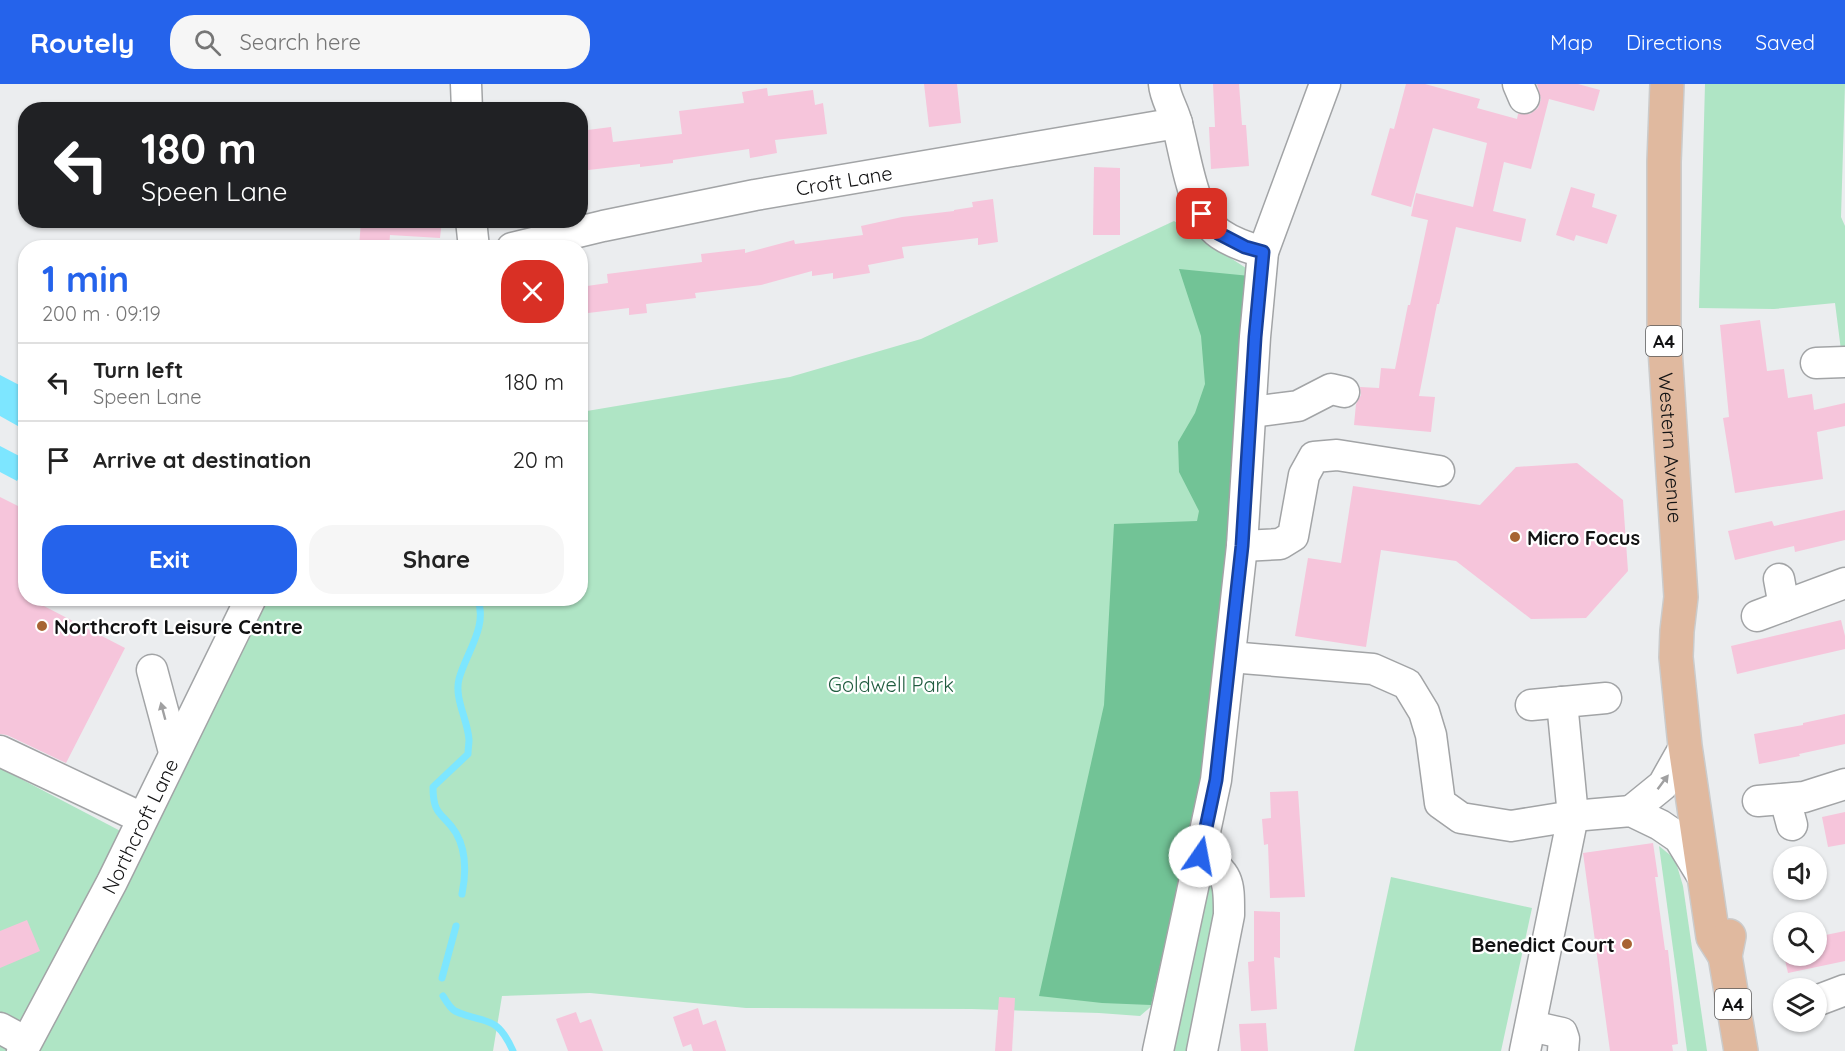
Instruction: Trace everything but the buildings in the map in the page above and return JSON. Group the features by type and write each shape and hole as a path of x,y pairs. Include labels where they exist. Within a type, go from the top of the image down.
{"main road":[{"name":"Western Avenue","path":"1667,84 1664,174 1664,333 1681,597 1676,657 1685,746 1713,937 1725,956"},
{"name":"Western Avenue","path":"1681,597 1694,641 1698,666 1730,927 1725,956 1741,1051"}],"street":[{"path":"466,84 466,102"},
{"path":"1164,84 1202,214 1218,233 1245,247 1263,252"},
{"path":"1158,1051 1216,780 1242,546 1255,337 1263,252 1325,84"},
{"name":"Croft Lane","path":"545,240 755,195 1177,123"},
{"path":"1251,412 1298,406 1331,389 1344,392"},
{"path":"1242,546 1280,544 1293,536 1304,475 1314,457 1337,455 1439,471"},
{"path":"1757,616 1781,592 1845,583"},
{"name":"Northcroft Lane","path":"24,1046 112,882 246,606"},
{"path":"1230,657 1373,669 1407,684 1424,712 1431,735 1440,803 1461,818 1511,826 1573,816 1631,811 1660,825 1679,838 1704,879"},
{"path":"152,670 174,752"},
{"path":"1531,705 1606,698"},
{"path":"1562,702 1573,816 1528,1038 1562,1033 1563,1051"},
{"path":"1631,811 1663,785 1685,746"},
{"path":"0,751 142,818"},
{"path":"1779,808 1845,784"},
{"path":"1200,856 1217,866 1225,876 1229,895 1229,915 1203,1051"},
{"path":"1827,997 1845,990"},
{"path":"0,1028 24,1046"}],"green space":[{"path":"1705,84 1845,84 1841,217 1845,226 1845,358 1842,358 1835,303 1774,309 1699,308"},
{"name":"Goldwell Park","path":"1174,221 1252,272 1204,779 1154,1004 1140,1016 972,1009 746,1008 590,993 502,996 493,1051 32,1051 237,606 588,606 588,411 790,377 921,339"},
{"path":"1179,269 1250,276 1232,521 1202,779 1151,1005 1102,1003 1039,996 1104,705 1114,524 1197,521 1199,511 1179,472 1178,442 1195,413 1205,384 1201,336"},
{"path":"0,768 130,836 21,1051 0,1051"},
{"path":"1659,846 1675,859 1683,886 1707,1051 1687,1051"},
{"path":"1200,857 1225,876 1202,1051 1157,1051"},
{"path":"1391,877 1532,908 1501,1051 1354,1051"}],"water":[{"path":"0,375 18,384 18,426 0,416"},
{"path":"0,446 18,455 18,479 17,481 0,472"}],"waterway":[{"path":"462,894 465,871 460,840 437,809 433,787 468,754 468,732 458,687 462,669 478,629 479,606"},
{"path":"442,978 456,926"},
{"path":"443,996 455,1011 495,1025 507,1039 513,1051"}],"place":[{"name":"Micro Focus","path":"1515,537"},
{"name":"Northcroft Leisure Centre","path":"42,626"},
{"name":"Benedict Court","path":"1627,944"}],"route":[{"path":"1200,856 1216,780 1242,546 1255,337 1263,252 1245,247 1218,233 1202,214"}]}
